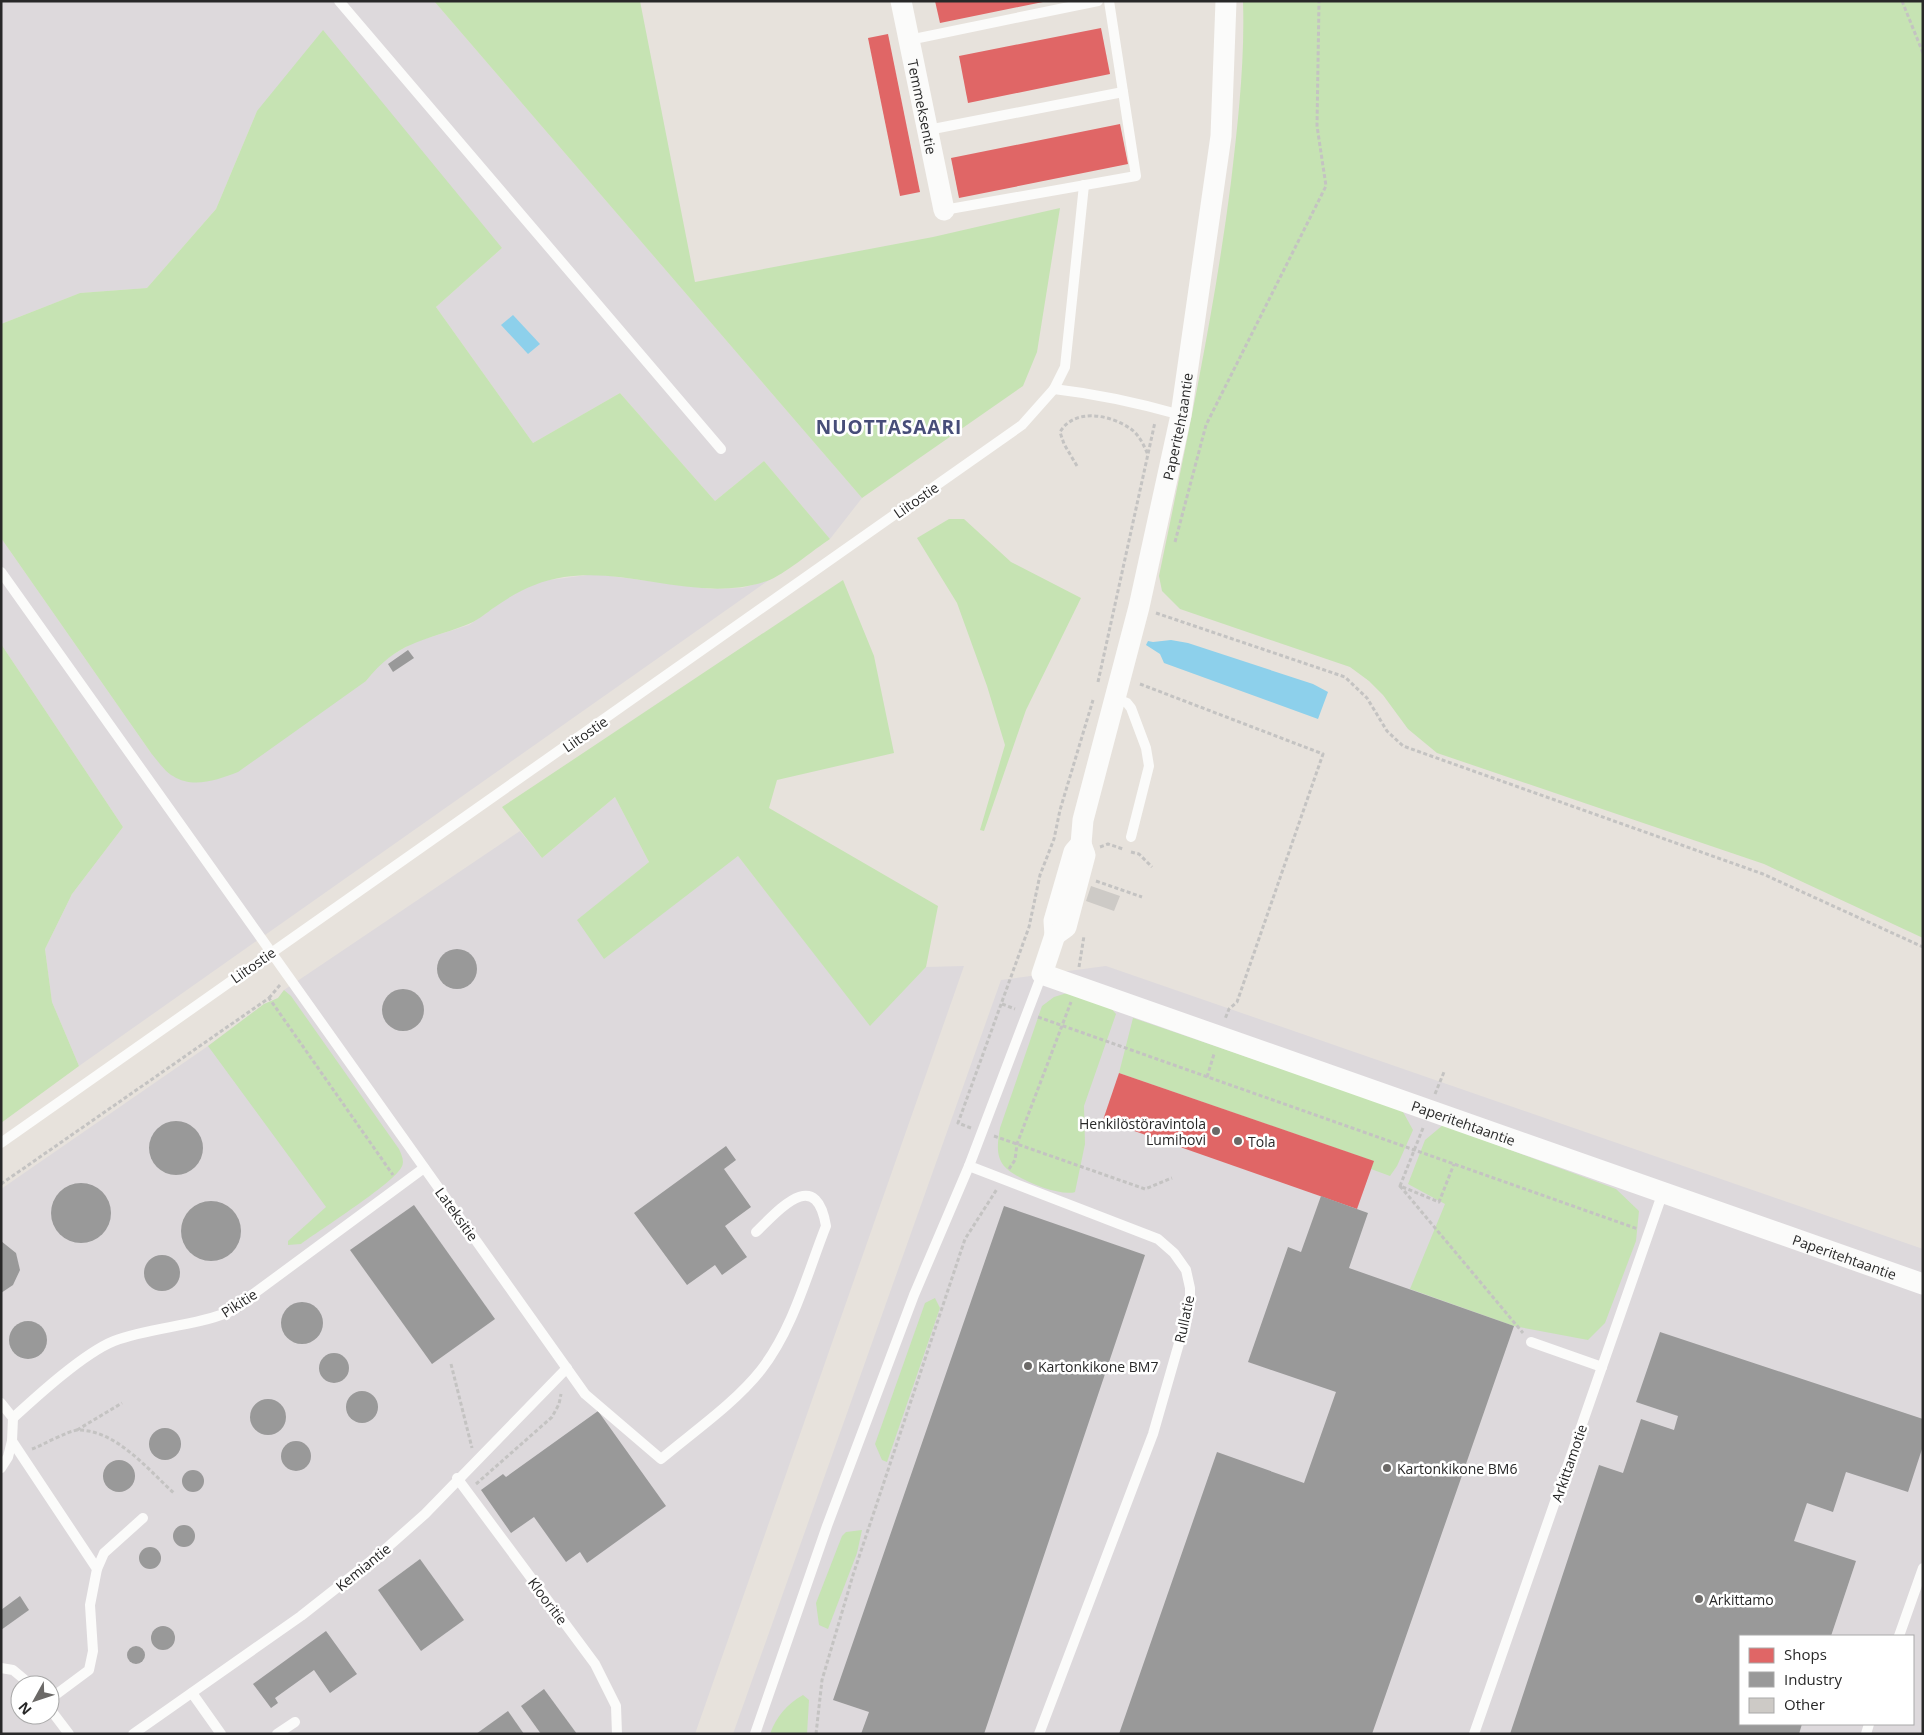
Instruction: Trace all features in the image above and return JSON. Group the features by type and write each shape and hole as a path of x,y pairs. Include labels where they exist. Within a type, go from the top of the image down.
{"street":[{"name":"Temmeksentie","path":"901,1 944,210"},
{"name":"Paperitehtaantie","path":"1226,1 1221,136 1181,415 1139,607 1083,820 1089,846 1066,927 1055,935 1042,974 1923,1284"}],"lane":[{"path":"339,1 721,449"},
{"path":"910,40 1098,1"},
{"path":"944,210 1136,176 1109,1"},
{"path":"928,130 1123,92"},
{"name":"Liitostie","path":"1,1143 1015,430 1054,389 1065,367 1084,185"},
{"path":"1054,389 1096,394 1181,415"},
{"name":"Lateksitie","path":"1,572 585,1394 661,1459 735,1396 761,1370 784,1335 826,1226 823,1209 813,1198 803,1196 791,1199 756,1232"},
{"path":"1116,698 1127,703 1132,708 1146,748 1149,766 1131,837"},
{"path":"755,1734 827,1526 914,1295 969,1166 1042,974"},
{"name":"Rullatie","path":"969,1166 1158,1239 1174,1252 1189,1280 1191,1297 1153,1434 1039,1734"},
{"name":"Pikitie","path":"13,1418 41,1393 98,1350 112,1342 134,1335 210,1320 229,1312 424,1168"},
{"name":"Arkittamotie","path":"1474,1734 1663,1192"},
{"path":"1531,1342 1602,1367"},
{"name":"Kemiantie","path":"133,1734 301,1616 381,1553 425,1514 457,1478 567,1368"},
{"path":"1,1403 13,1418 12,1441 8,1457 1,1468"},
{"path":"12,1441 97,1569"},
{"name":"Klooritie","path":"457,1478 595,1664 616,1706 616,1734"},
{"path":"60,1692 89,1670 93,1651 90,1605 97,1569 104,1552 144,1518"},
{"path":"1899,1635 1923,1568"},
{"path":"1,1668 13,1670 19,1675"},
{"path":"192,1692 221,1734"},
{"path":"60,1722 69,1734"},
{"path":"277,1734 295,1722"}],"path":[{"path":"1174,544 1206,425 1326,186 1317,126 1319,1"},
{"path":"1902,1 1923,53"},
{"path":"1077,466 1064,444 1060,432 1065,424 1073,418 1084,416 1099,416 1117,422 1132,430 1144,444 1148,456"},
{"path":"1151,620 1156,604"},
{"path":"1153,612 1345,677 1367,698 1387,731 1403,746 1763,874 1923,947"},
{"path":"1140,678 1140,686 1323,754 1237,1002"},
{"path":"1089,846 1108,844 1139,854 1152,867"},
{"path":"1088,878 1142,897"},
{"path":"816,1734 822,1680 853,1576 965,1239 1015,1160 1017,1144 1077,986 1085,928"},
{"path":"1,1184 269,998 393,1174 406,1182"},
{"path":"1002,1004 1649,1232"},
{"path":"1400,1186 1444,1072"},
{"path":"1400,1186 1439,1202 1454,1164"},
{"path":"1400,1186 1531,1342"},
{"path":"451,1364 475,1460 477,1483"},
{"path":"468,1494 477,1483 552,1417 559,1404 561,1391 557,1378"},
{"path":"22,1454 76,1430 122,1403"},
{"path":"76,1430 96,1433 120,1445 176,1494"}],"shaded area":[{"path":"1,1 434,1 862,498 830,539 764,461 715,501 620,393 533,443 436,307 502,248 257,111 216,209 147,288 80,293 1,324"},
{"path":"1,538 151,753 366,681 381,662 412,643 469,625 513,594 542,581 595,574 710,589 742,588 769,580 79,1066 52,1002 45,949 72,894 123,827 1,644"},
{"path":"615,797 649,862 578,920 738,856 870,1025 926,967 964,966 695,1734 1,1734 1,1189 208,1046 264,1004 278,998 284,990 520,831 542,858"},
{"path":"1106,966 1923,1249 1923,1734 733,1734 1001,980"}],"green space":[{"path":"434,1 640,1 695,282 933,237 1060,208 1037,352 1023,386 862,498"},
{"path":"1243,1 1923,1 1923,938 1764,864 1437,753 1408,729 1383,695 1369,681 1350,667 1180,609 1162,591 1159,576 1208,331 1231,182 1242,69"},
{"path":"323,30 502,248 436,307 533,443 620,393 715,501 764,461 830,539 774,578 742,587 717,589 691,587 589,575 564,577 536,584 511,597 470,624 400,650 378,668 366,681 238,772 205,782 189,782 170,774 151,753 1,538 1,324 80,293 147,288 216,209 257,111"},
{"path":"949,519 964,519 1011,562 1081,598 1026,710 984,831 980,830 1005,745 987,686 957,603 917,538"},
{"path":"843,580 874,656 894,753 777,780 769,808 938,906 926,967 870,1026 738,856 604,959 577,920 649,862 615,797 542,858 502,807"},
{"path":"1,644 123,827 72,894 45,949 52,1002 79,1066 1,1123"},
{"path":"284,990 291,996 399,1149 403,1161 401,1168 384,1185 301,1244 288,1245 288,1241 326,1207 208,1046 264,1004 278,998"},
{"path":"1067,993 1109,1006 1116,1014 1084,1106 1085,1144 1075,1192 1068,1193 1038,1186 1010,1171 1001,1162 998,1148 1000,1128 1042,1006 1054,997"},
{"path":"1133,1018 1402,1110 1413,1130 1397,1166 1390,1176 1371,1169 1373,1161 1119,1073"},
{"path":"1443,1125 1616,1189 1639,1211 1636,1241 1605,1323 1588,1340 1514,1326 1410,1289 1445,1204 1408,1184 1425,1140"},
{"path":"935,1298 940,1308 887,1462 882,1460 875,1444 925,1303"},
{"path":"862,1530 857,1553 828,1629 819,1625 816,1603 842,1536 846,1532"},
{"path":"803,1695 809,1700 807,1734 770,1734 775,1722 783,1711"}],"water":[{"path":"513,315 540,344 528,354 501,325"},
{"path":"1171,640 1188,643 1313,684 1328,692 1318,719 1164,663 1160,654 1146,645 1148,641"}],"building: Shops":[{"path":"935,1 1042,1 1043,2 940,23"},
{"path":"1101,28 1110,74 968,103 959,56"},
{"path":"888,34 920,192 900,196 868,38"},
{"path":"1120,124 1128,164 959,198 951,158"},
{"name":"Tola","path":"1119,1073 1374,1161 1357,1209 1103,1120"}],"building: Industry":[{"path":"408,650 414,658 393,672 388,664"},
{"path":"461,949 468,952 474,958 477,969 476,977 468,986 461,989 453,989 446,986 438,977 437,965 440,958 449,950"},
{"path":"399,989 407,989 418,995 424,1010 418,1025 407,1031 399,1031 388,1025 382,1014 382,1006 388,995"},
{"path":"176,1121 186,1123 195,1129 201,1138 203,1148 201,1158 195,1167 186,1173 176,1175 166,1173 157,1167 151,1158 149,1148 151,1138 157,1129 166,1123"},
{"path":"726,1146 736,1160 724,1169 751,1207 725,1226 747,1257 722,1275 715,1265 687,1285 634,1213"},
{"path":"81,1183 98,1188 106,1196 111,1213 106,1230 98,1238 81,1243 64,1238 56,1230 51,1213 56,1196 64,1188"},
{"name":"Kartonkikone BM6","path":"1321,1196 1368,1213 1349,1268 1514,1326 1372,1734 1119,1734 1217,1452 1304,1483 1336,1392 1248,1362 1288,1247 1301,1252"},
{"path":"211,1201 228,1206 236,1214 241,1231 236,1248 228,1256 211,1261 194,1256 186,1248 181,1231 186,1214 194,1206"},
{"path":"414,1205 495,1319 432,1364 350,1250"},
{"name":"Kartonkikone BM7","path":"1004,1206 1145,1255 984,1734 861,1734 869,1712 833,1700"},
{"path":"1,1241 16,1253 20,1270 13,1285 1,1293"},
{"path":"162,1255 174,1261 180,1273 174,1285 162,1291 150,1285 144,1273 150,1261"},
{"path":"302,1302 317,1308 323,1323 317,1338 302,1344 287,1338 281,1323 287,1308"},
{"path":"28,1321 35,1322 41,1327 46,1333 46,1347 41,1353 35,1358 28,1359 21,1358 15,1353 10,1347 9,1340 10,1333 15,1327 21,1322"},
{"name":"Arkittamo","path":"1660,1332 1923,1419 1923,1446 1908,1492 1846,1472 1833,1512 1807,1503 1794,1541 1856,1561 1831,1635 1739,1635 1739,1725 1802,1725 1799,1734 1510,1734 1599,1465 1623,1473 1641,1419 1674,1430 1678,1416 1636,1402"},
{"path":"334,1353 345,1357 349,1368 345,1379 334,1383 323,1379 319,1368 323,1357"},
{"path":"362,1391 373,1396 378,1407 373,1418 362,1423 351,1418 346,1407 351,1396"},
{"path":"268,1399 275,1400 281,1404 285,1410 285,1424 281,1430 275,1434 268,1435 261,1434 255,1430 251,1424 250,1417 251,1410 255,1404 261,1400"},
{"path":"598,1411 666,1506 587,1563 580,1552 566,1562 534,1517 511,1533 481,1490 503,1474 506,1477"},
{"path":"165,1428 176,1433 181,1444 176,1455 165,1460 154,1455 149,1444 154,1433"},
{"path":"296,1441 307,1445 311,1456 307,1467 296,1471 285,1467 281,1456 285,1445"},
{"path":"119,1460 130,1465 135,1476 130,1487 119,1492 108,1487 103,1476 108,1465"},
{"path":"189,1470 197,1470 204,1477 204,1485 197,1492 189,1492 182,1485 182,1477"},
{"path":"180,1525 188,1525 195,1532 195,1540 188,1547 180,1547 173,1540 173,1532"},
{"path":"150,1547 158,1550 161,1558 158,1566 150,1569 142,1566 139,1558 142,1550"},
{"path":"420,1559 464,1620 421,1651 378,1590"},
{"path":"20,1596 29,1610 1,1630 1,1610"},
{"path":"163,1626 168,1627 174,1633 174,1643 168,1649 163,1650 158,1649 152,1643 151,1638 152,1633 158,1627"},
{"path":"326,1631 357,1674 330,1693 314,1670 275,1698 278,1703 271,1708 253,1684"},
{"path":"136,1646 142,1649 145,1655 142,1661 136,1664 130,1661 127,1655 130,1649"},
{"path":"544,1689 577,1734 541,1734 521,1706"},
{"path":"508,1711 524,1734 476,1734"}],"building: Other":[{"path":"1091,886 1120,896 1114,911 1086,901"}],"place":[{"name":"Henkilöstöravintola Lumihovi","path":"1216,1131"},
{"name":"Tola","path":"1238,1141"},
{"name":"Kartonkikone BM7","path":"1028,1366"},
{"name":"Kartonkikone BM6","path":"1387,1468"},
{"name":"Arkittamo","path":"1699,1599"}],"district":[{"name":"NUOTTASAARI","path":"889,427"}]}
